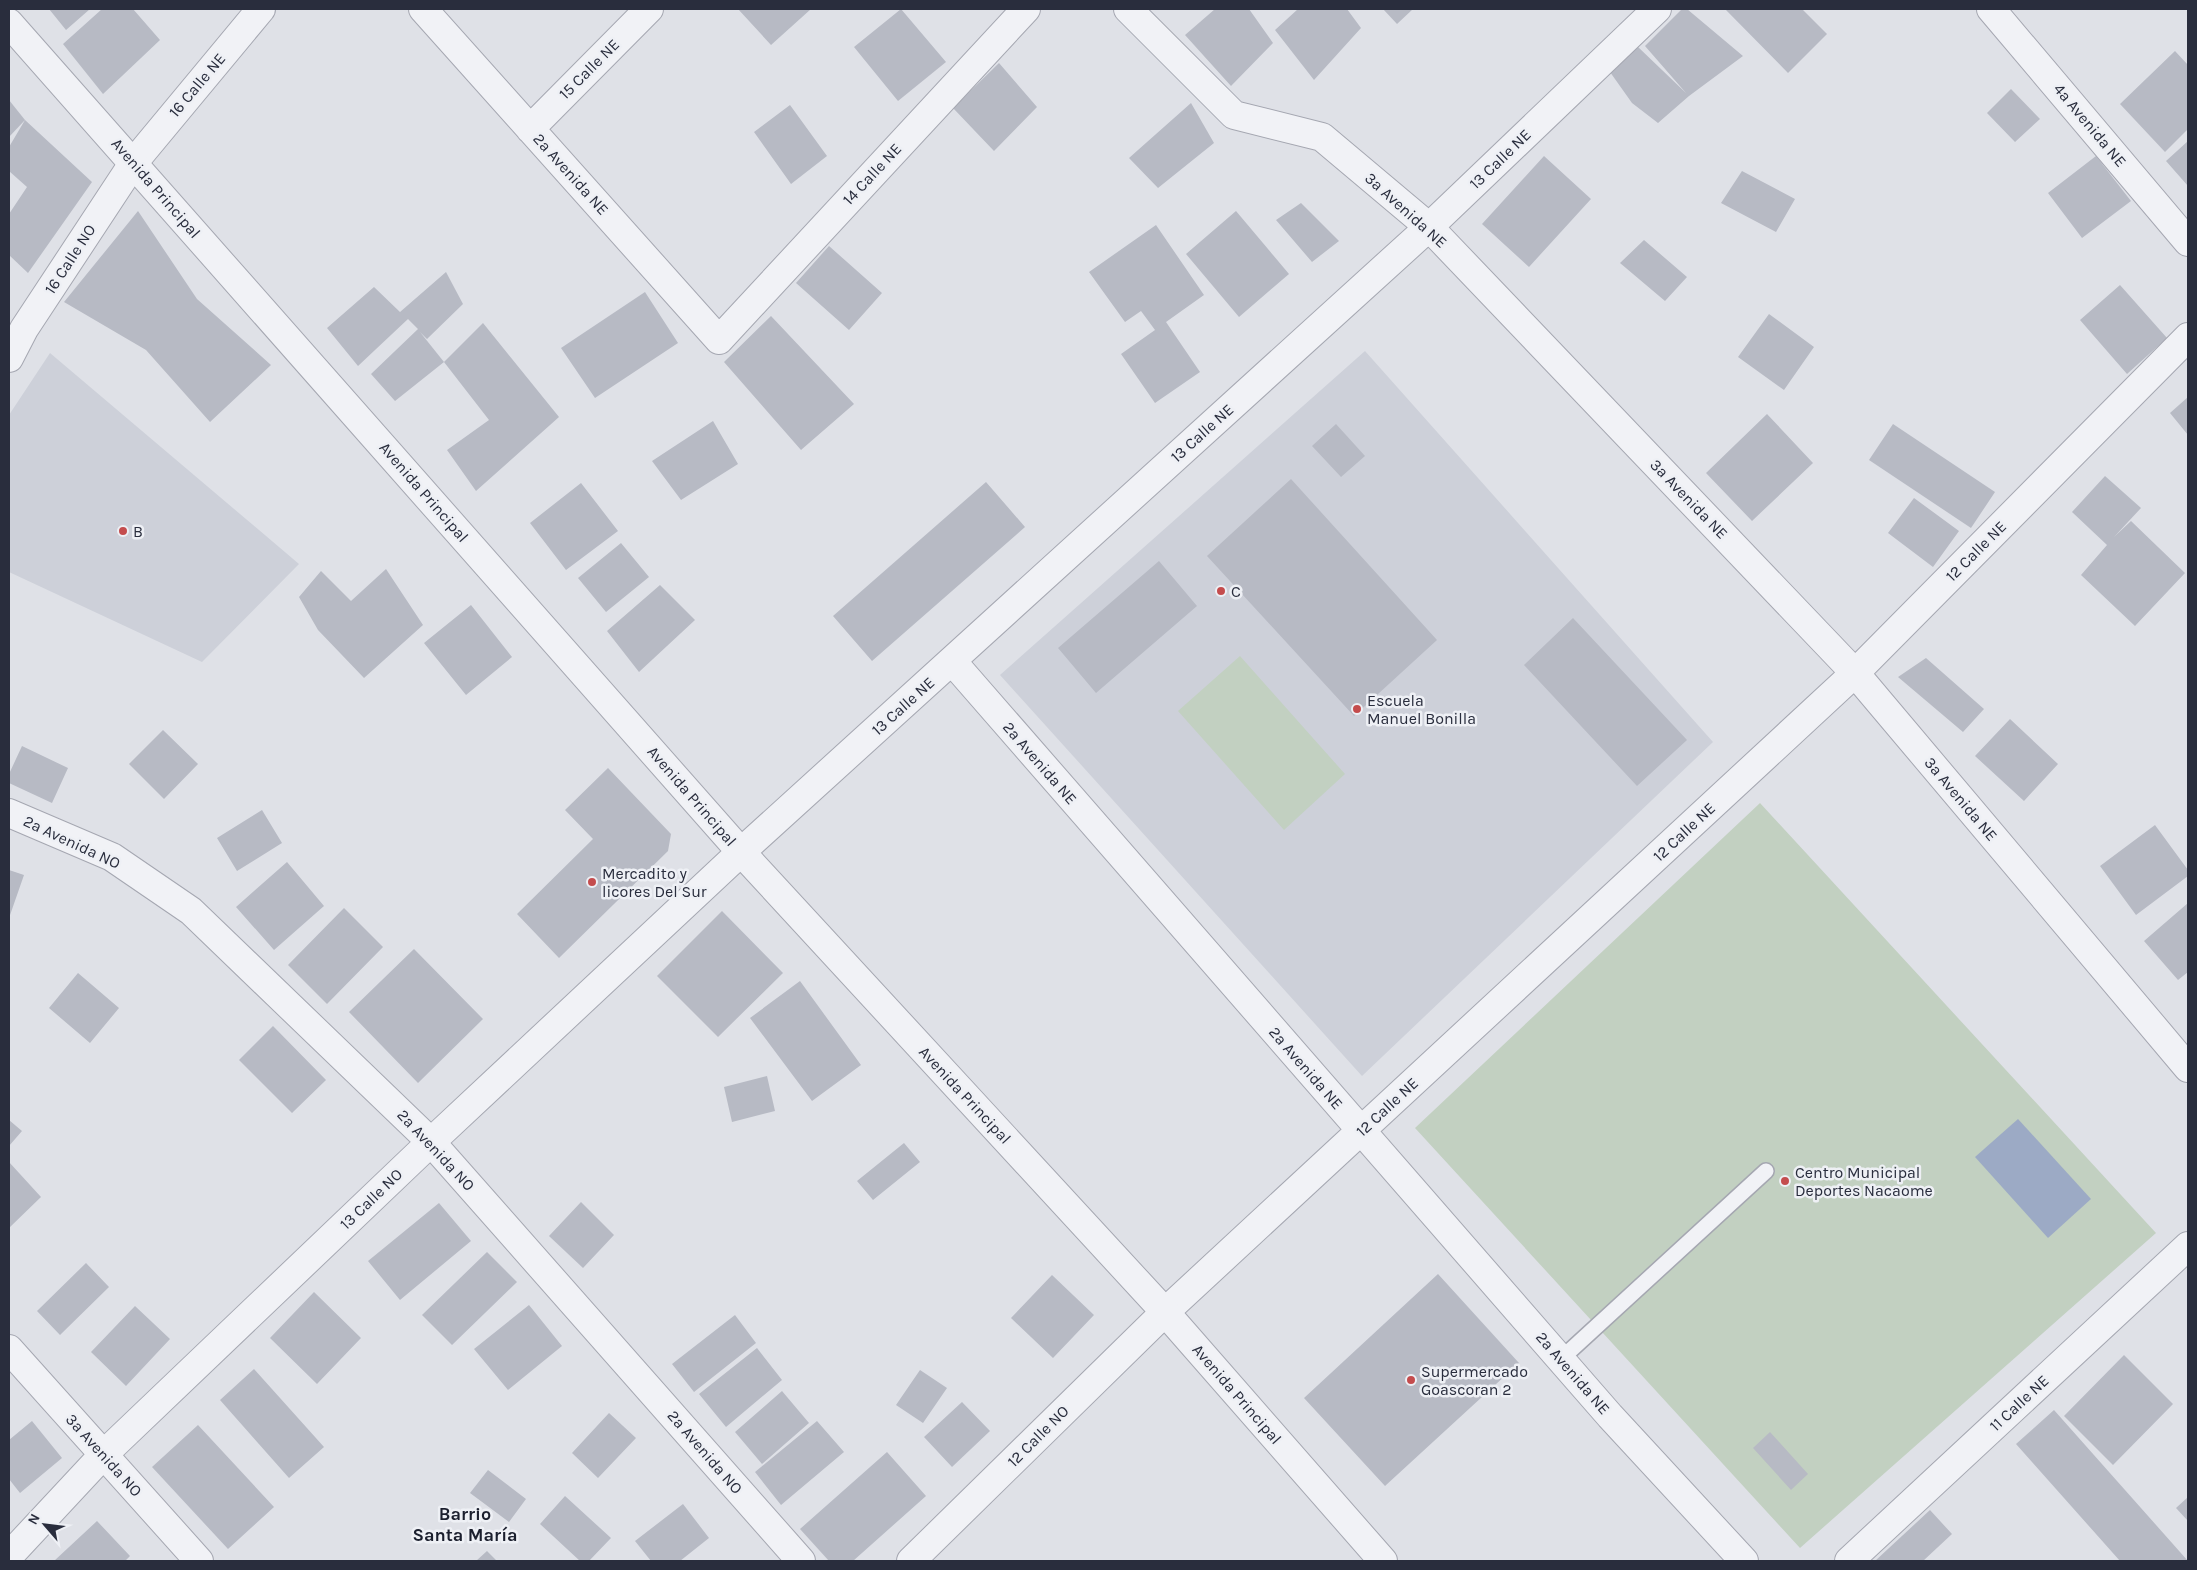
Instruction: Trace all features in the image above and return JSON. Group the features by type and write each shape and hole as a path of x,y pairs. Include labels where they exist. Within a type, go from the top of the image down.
{"street":[{"name":"16 Calle NE","path":"134,162 261,9"},
{"name":"2a Avenida NE","path":"422,9 719,340"},
{"name":"15 Calle NE","path":"530,129 649,9"},
{"name":"14 Calle NE","path":"719,340 1026,9"},
{"name":"3a Avenida NE","path":"1128,9 1234,115 1322,137 1429,227 1855,673 2188,1068"},
{"name":"13 Calle NE","path":"741,852 1429,227 1658,9"},
{"name":"4a Avenida NE","path":"1991,9 2188,242"},
{"name":"Avenida Principal","path":"9,23 134,162 741,852 1165,1312 1383,1561"},
{"name":"16 Calle NO","path":"9,358 24,329 134,162"},
{"name":"12 Calle NE","path":"1165,1312 1855,673 2188,337"},
{"name":"2a Avenida NE","path":"952,661 1561,1360 1744,1561"},
{"name":"2a Avenida NO","path":"9,813 112,857 191,911 431,1142 800,1561"},
{"name":"13 Calle NO","path":"9,1556 104,1454 431,1142 741,852"},
{"name":"11 Calle NE","path":"1849,1561 2188,1246"},
{"name":"12 Calle NO","path":"911,1561 1165,1312"},
{"name":"3a Avenida NO","path":"9,1349 199,1561"}],"lane":[{"path":"1561,1360 1766,1171"}],"shaded area":[{"name":"Escuela Manuel Bonilla","path":"1365,351 1713,742 1362,1076 1000,675"},
{"path":"50,353 299,564 202,662 9,572 9,415"}],"green space":[{"path":"1240,656 1345,774 1284,830 1178,711"},
{"name":"Centro Municipal Deportes Nacaome","path":"1760,803 2156,1233 1800,1548 1415,1128"}],"water":[{"path":"2018,1119 2091,1199 2048,1238 1975,1157"}],"building":[{"path":"49,9 90,9 66,30"},
{"path":"102,9 133,9 160,40 103,94 63,44"},
{"path":"738,9 811,9 771,45"},
{"path":"901,9 946,62 898,101 854,47"},
{"path":"1215,9 1249,9 1273,43 1231,86 1185,35"},
{"path":"1298,9 1347,9 1361,28 1314,80 1275,30"},
{"path":"1383,9 1413,9 1397,24"},
{"path":"1682,9 1687,9 1743,56 1689,96 1658,123 1632,103 1610,72 1637,46 1686,93 1645,46"},
{"path":"1725,9 1802,9 1827,34 1788,73"},
{"path":"2175,51 2188,65 2188,129 2165,152 2120,104"},
{"path":"999,63 1037,107 994,151 953,108"},
{"path":"2011,89 2040,119 2015,142 1987,113"},
{"path":"9,100 25,120 9,137"},
{"path":"1191,103 1214,143 1158,188 1129,158"},
{"path":"790,105 827,156 791,184 754,132"},
{"path":"25,120 92,182 28,273 9,255 9,214 27,187 9,171 9,147"},
{"path":"2188,141 2188,186 2166,161"},
{"path":"1544,156 1591,199 1529,267 1482,224"},
{"path":"2096,156 2131,201 2082,238 2048,193"},
{"path":"1742,171 1795,199 1776,232 1721,203"},
{"path":"1301,203 1339,241 1312,262 1276,220"},
{"path":"138,211 197,299 271,365 210,422 146,350 64,302"},
{"path":"1236,211 1289,274 1239,317 1186,254"},
{"path":"1156,225 1204,295 1166,322 1200,372 1155,403 1121,354 1155,330 1141,311 1125,322 1089,272"},
{"path":"1644,240 1687,277 1665,301 1620,263"},
{"path":"829,246 882,293 849,330 796,283"},
{"path":"446,272 463,304 427,339 420,332 444,362 395,401 371,374 418,329 408,319 358,366 327,328 374,287 400,312"},
{"path":"2120,285 2167,338 2127,374 2080,320"},
{"path":"645,292 678,343 595,398 561,348"},
{"path":"1769,314 1814,347 1784,390 1738,357"},
{"path":"771,316 854,404 801,450 724,362"},
{"path":"483,323 559,417 476,491 447,450 489,420 444,362"},
{"path":"2188,397 2188,435 2170,413"},
{"path":"1767,414 1813,463 1752,521 1706,473"},
{"path":"713,421 738,464 681,500 652,461"},
{"path":"1336,424 1365,456 1341,477 1312,446"},
{"path":"1893,424 1995,492 1971,528 1869,460"},
{"path":"2105,476 2141,508 2114,537 2131,521 2185,573 2135,626 2081,575 2107,545 2072,512"},
{"path":"1291,479 1437,640 1354,716 1207,556"},
{"path":"986,482 1025,527 872,661 833,616"},
{"path":"581,483 618,531 566,570 530,523"},
{"path":"1914,498 1959,531 1933,567 1888,533"},
{"path":"621,543 649,577 606,612 578,578"},
{"path":"1159,561 1197,606 1096,693 1058,648"},
{"path":"386,569 423,625 364,678 318,630 299,597 321,571 351,601"},
{"path":"660,585 695,620 639,672 607,631"},
{"path":"471,605 512,657 466,695 424,643"},
{"path":"1573,618 1687,740 1637,786 1524,665"},
{"path":"1926,658 1984,709 1963,732 1898,677"},
{"path":"2010,719 2058,764 2024,801 1975,756"},
{"path":"163,730 198,764 164,799 129,764"},
{"path":"22,746 68,768 52,803 9,783 9,774"},
{"name":"Mercadito y licores Del Sur","path":"608,768 671,834 668,851 559,958 517,914 593,839 565,810"},
{"path":"262,810 282,843 237,871 217,838"},
{"path":"2155,825 2188,870 2188,876 2136,915 2100,866"},
{"path":"287,862 324,906 274,950 236,907"},
{"path":"9,870 24,875 9,918"},
{"path":"2188,903 2188,972 2178,980 2144,941"},
{"path":"344,908 383,947 327,1004 288,965"},
{"path":"722,911 783,973 718,1037 657,976"},
{"path":"414,949 483,1019 418,1083 349,1012"},
{"path":"78,973 119,1008 90,1043 49,1008"},
{"path":"800,981 861,1065 812,1101 750,1018"},
{"path":"273,1026 326,1080 292,1113 239,1060"},
{"path":"767,1076 775,1111 732,1122 724,1087"},
{"path":"9,1120 22,1131 9,1146"},
{"path":"904,1143 920,1162 873,1200 857,1181"},
{"path":"9,1162 41,1197 9,1228"},
{"path":"581,1202 614,1235 583,1268 549,1236"},
{"path":"439,1203 471,1241 400,1300 368,1261"},
{"path":"487,1252 517,1282 452,1345 422,1315"},
{"path":"86,1263 109,1287 60,1335 37,1311"},
{"name":"Supermercado Goascoran 2","path":"1438,1274 1519,1363 1385,1486 1304,1398"},
{"path":"1052,1275 1094,1315 1053,1358 1011,1318"},
{"path":"314,1292 361,1338 317,1384 270,1338"},
{"path":"529,1305 562,1346 508,1390 474,1349"},
{"path":"135,1306 170,1339 126,1386 91,1352"},
{"path":"735,1315 756,1343 694,1392 672,1364"},
{"path":"757,1348 782,1380 726,1427 699,1394"},
{"path":"2124,1355 2173,1404 2113,1465 2064,1416"},
{"path":"254,1369 324,1447 289,1478 220,1400"},
{"path":"920,1370 947,1388 923,1423 896,1405"},
{"path":"782,1391 809,1423 762,1464 735,1432"},
{"path":"962,1402 990,1431 952,1467 924,1437"},
{"path":"2054,1410 2188,1561 2120,1561 2016,1444"},
{"path":"609,1413 636,1438 598,1478 572,1453"},
{"path":"32,1421 62,1458 20,1493 9,1479 9,1440"},
{"path":"817,1421 844,1452 781,1505 755,1472"},
{"path":"198,1425 274,1507 228,1549 152,1467"},
{"path":"1770,1432 1808,1474 1791,1490 1753,1448"},
{"path":"887,1452 926,1496 853,1561 829,1561 800,1529"},
{"path":"488,1470 526,1499 509,1522 470,1493"},
{"path":"565,1496 611,1538 589,1561 580,1561 540,1524"},
{"path":"2188,1497 2188,1521 2176,1508"},
{"path":"683,1504 709,1538 680,1561 651,1561 635,1541"},
{"path":"1930,1510 1952,1534 1923,1561 1875,1561"},
{"path":"97,1521 130,1556 125,1561 54,1561"},
{"path":"487,1551 497,1561 476,1561"}],"place":[{"name":"B","path":"123,531"},
{"name":"C","path":"1221,591"},
{"name":"Escuela Manuel Bonilla","path":"1357,709"},
{"name":"Mercadito y licores Del Sur","path":"592,882"},
{"name":"Centro Municipal Deportes Nacaome","path":"1785,1181"},
{"name":"Supermercado Goascoran 2","path":"1411,1380"}],"district":[{"name":"Barrio Santa María","path":"465,1524"}]}
